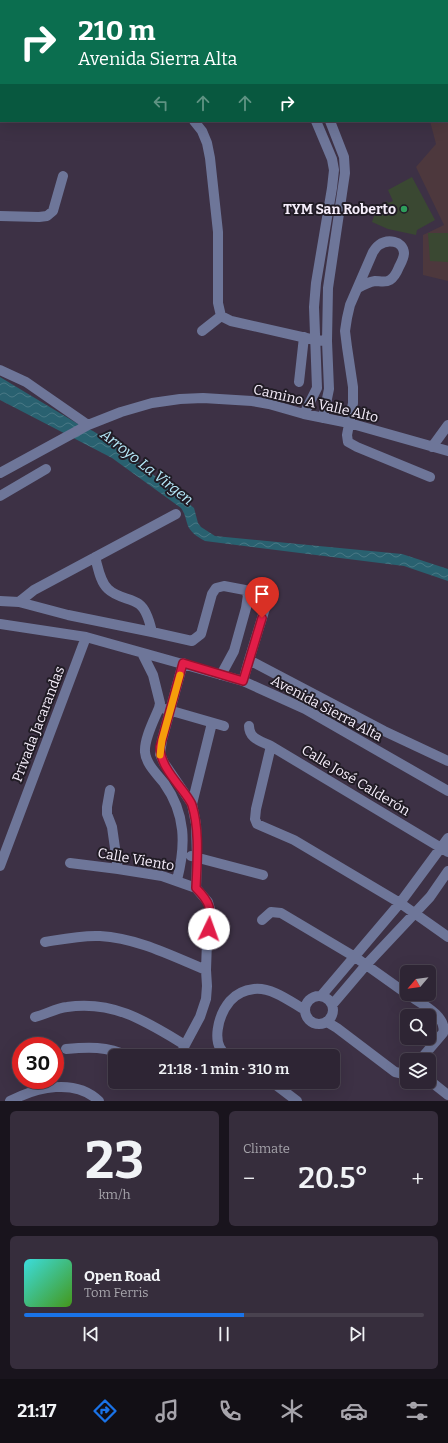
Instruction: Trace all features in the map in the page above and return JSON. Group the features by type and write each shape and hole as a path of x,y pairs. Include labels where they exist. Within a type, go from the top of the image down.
{"street":[{"path":"195,122 202,131 207,143 210,158 218,232 218,303 221,316"},
{"path":"304,414 317,388 314,307 316,283 334,170 332,159 316,122"},
{"path":"323,418 329,389 326,341 328,288 345,173 344,156 330,122"},
{"path":"332,159 344,156"},
{"path":"0,216 47,216 53,211 63,176"},
{"path":"358,288 374,281 389,281 393,277 403,260 404,252 399,244 391,241 377,246 350,305 345,331 353,387 353,403 347,435 348,442 430,477"},
{"path":"322,252 334,255"},
{"path":"202,331 221,316"},
{"path":"221,316 232,321 304,338 326,341"},
{"path":"299,382 304,338"},
{"path":"0,370 26,382 87,425"},
{"path":"317,388 329,389"},
{"name":"Camino A Valle Alto","path":"0,473 87,425 121,412 152,403 203,398 252,401 269,404 304,414 349,423 448,452"},
{"path":"432,447 448,425"},
{"path":"0,496 46,469"},
{"path":"19,602 34,590 176,514"},
{"path":"95,557 106,588 117,595 139,604 150,620 152,632"},
{"path":"0,601 19,602 68,615 152,632 192,642 201,634 214,590 216,588 224,586 245,590 248,595 246,608 234,651 222,675"},
{"path":"243,681 266,605"},
{"name":"Avenida Sierra Alta","path":"0,624 86,638 183,663 243,681 305,709 448,791"},
{"name":"Privada Jacarandas","path":"0,866 86,638"},
{"path":"142,653 153,675 159,698 159,708 145,743 146,755 177,806 182,826 183,854 177,880"},
{"path":"249,660 384,731 448,760"},
{"path":"183,663 160,747 160,754 164,763 192,804 196,824 196,888 208,902 211,917 207,940 206,999 200,1017 183,1049"},
{"path":"159,708 224,726"},
{"path":"192,804 212,723"},
{"name":"Calle José Calderón","path":"249,729 255,738 271,746 444,850"},
{"path":"271,746 256,809 255,819 257,824 294,840 400,903 448,937"},
{"path":"154,770 164,763"},
{"path":"110,790 107,814 112,827 118,869"},
{"path":"321,996 444,850 448,838"},
{"path":"183,854 263,875"},
{"name":"Calle Viento","path":"70,863 162,876 177,880 196,888"},
{"path":"332,1005 366,965 430,897 448,871"},
{"path":"262,920 271,912 282,913 355,957 400,989"},
{"path":"45,942 70,938 100,936 125,940 149,947 206,970"},
{"path":"221,1049 219,1047 218,1036 223,1011 231,1000 242,992 255,988 269,990 305,1010"},
{"path":"321,996 328,999 332,1005 332,1016 327,1022 320,1024 311,1022 305,1010 310,1000 315,997 321,996"},
{"path":"417,1001 440,1017 444,1023 444,1034 426,1053"},
{"path":"35,1017 66,1007 90,1005 118,1009 142,1019 185,1045"},
{"path":"327,1022 400,1071"},
{"path":"66,1049 88,1047 108,1050"},
{"path":"436,1086 448,1095"},
{"path":"10,1101 48,1087 74,1088 86,1097 94,1096 99,1101"},
{"path":"281,1089 297,1101"}],"shaded area":[{"path":"430,122 448,122 448,281 423,275 423,235 444,225 416,167 436,144"}],"green space":[{"name":"TYM San Roberto","path":"412,177 435,220 417,230 416,235 388,229 372,222 381,204 387,201 388,203 393,201 388,190"},
{"path":"428,233 448,233 448,262 430,261"}],"water":[{"path":"0,377 122,449 194,508 198,523 201,527 215,536 402,554 448,569 448,581 404,566 205,541 194,534 190,529 181,508 112,458 0,400"}],"slow traffic":[{"path":"160,755 160,747 180,675"}],"place":[{"name":"TYM San Roberto","path":"404,209"}],"route":[{"path":"209,929 211,917 208,902 196,888 196,824 192,804 164,763 160,754 160,747 183,663 243,681 262,618"}],"water label":[{"name":"Arroyo La Virgen","path":"147,467"}]}
